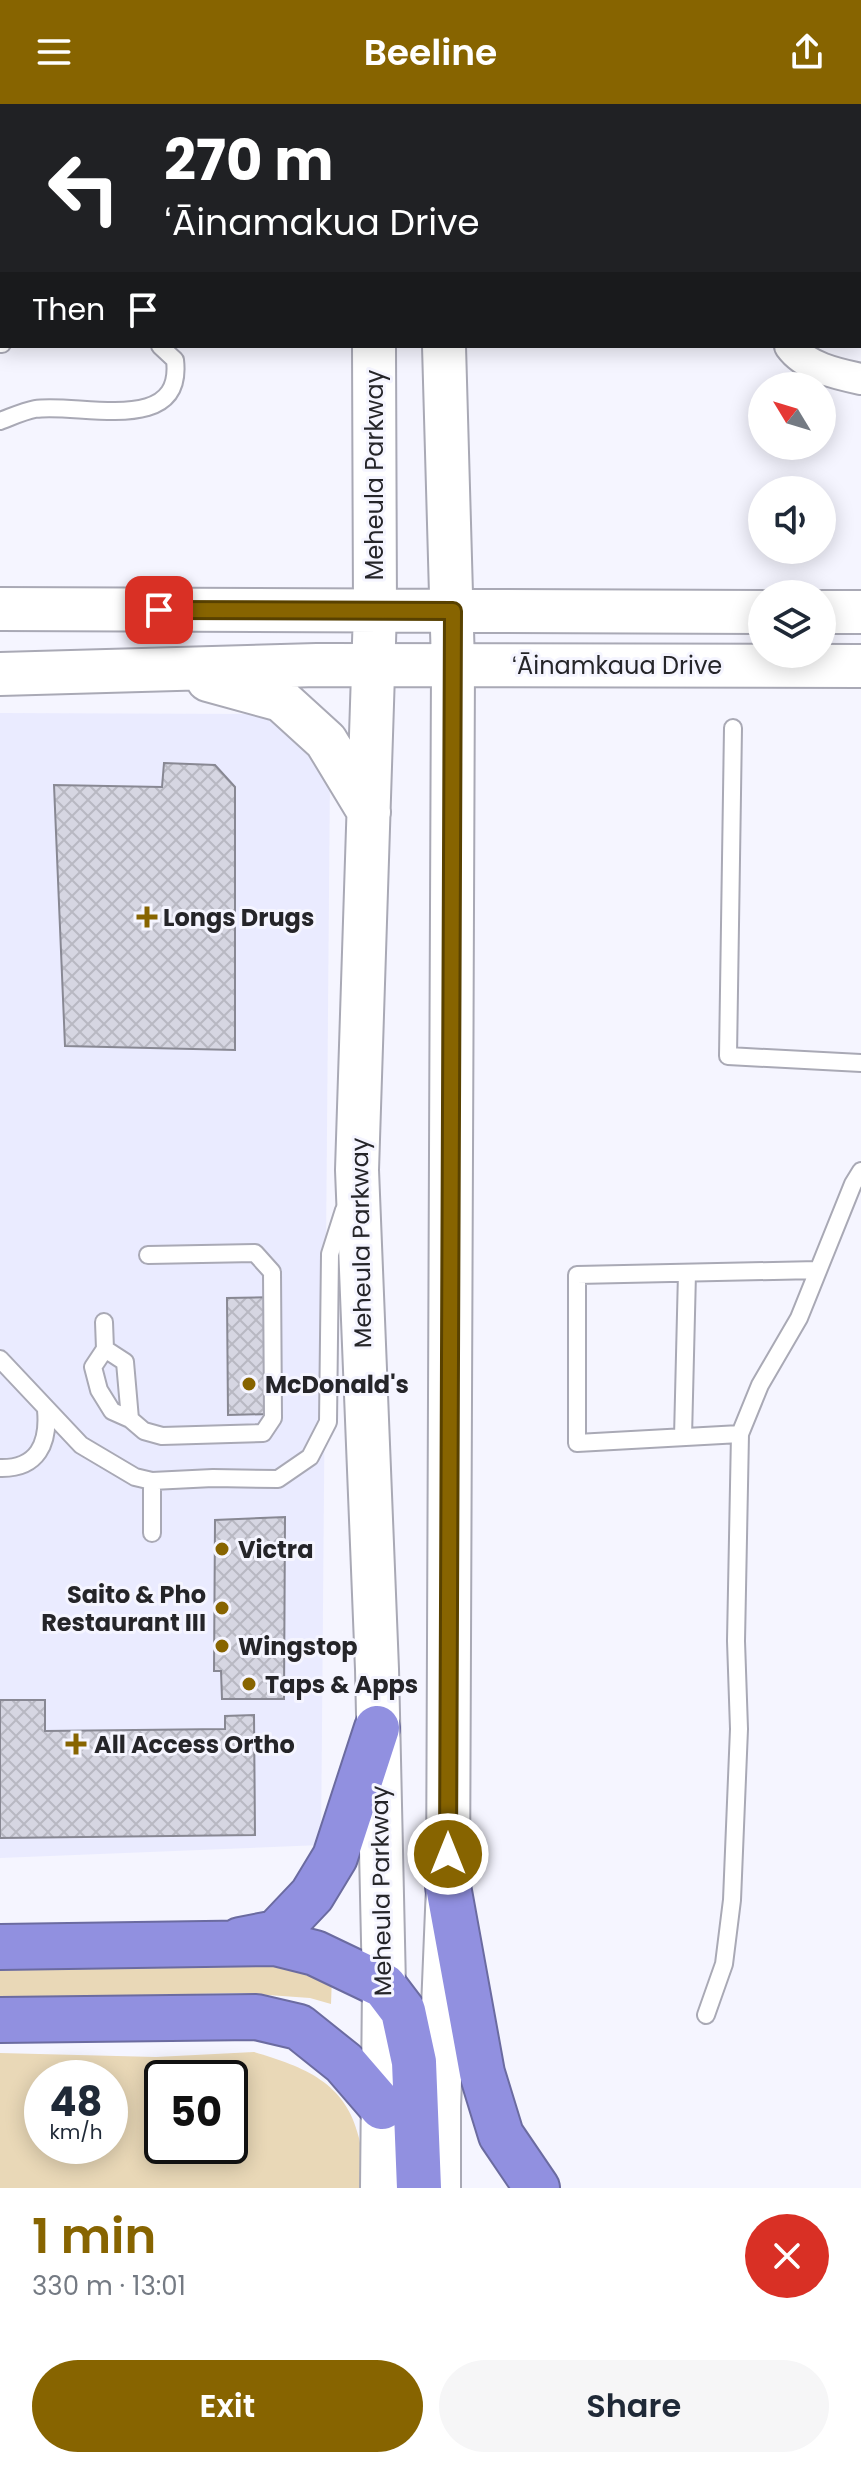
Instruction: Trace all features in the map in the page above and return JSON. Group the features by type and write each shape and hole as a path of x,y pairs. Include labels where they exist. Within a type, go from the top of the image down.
{"highway":[{"path":"230,1942 276,1933 312,1895 335,1857 377,1728"},
{"path":"448,1886 482,2073 501,2135 537,2188"},
{"path":"0,1947 275,1943 315,1953 384,1986 403,2011 414,2062 419,2188"},
{"path":"0,2020 256,2017 299,2027 344,2063 382,2107"}],"main road":[{"name":"Meheula Parkway","path":"374,348 375,611 357,1170 384,1986 382,2188"},
{"path":"439,2188 439,2106 448,1886 453,665 444,348"},
{"path":"0,609 748,612"},
{"path":"836,612 861,612"},
{"name":"ʻĀinamkaua Drive","path":"163,668 861,666"},
{"path":"0,674 163,668 281,700 326,741 369,812"}],"street":[{"path":"792,348 796,354 834,374 861,379"}],"lane":[{"path":"0,421 35,409 143,410 165,398 177,375 175,360 162,348"},
{"path":"733,728 728,1056 861,1063"},
{"path":"0,1359 81,1445 135,1477 152,1481 278,1479 310,1457 328,1422 330,1254 357,1170"},
{"path":"706,2015 724,1964 732,1900 739,1729 736,1641 740,1434 760,1385 799,1318 861,1171"},
{"path":"104,1322 105,1349 93,1367 99,1390 112,1411 130,1419 144,1431 162,1436 263,1433 273,1418 272,1272 255,1253 148,1255"},
{"path":"740,1434 577,1443 577,1275 818,1270"},
{"path":"683,1437 687,1273"},
{"path":"105,1349 125,1362 130,1419"},
{"path":"0,1468 24,1464 35,1455 48,1431 46,1410"},
{"path":"152,1481 152,1533"}],"shaded area":[{"path":"0,713 278,714 330,775 321,1845 0,1858"},
{"path":"267,1957 332,1976 331,2004 310,1998 242,1993 0,1998 0,1958"},
{"path":"254,2052 290,2064 320,2080 344,2103 359,2138 362,2188 0,2188 0,2053 156,2057"}],"building":[{"name":"Longs Drugs","path":"164,763 215,765 235,787 235,1050 65,1046 54,785 162,787"},
{"name":"McDonald's","path":"276,1297 270,1414 228,1415 227,1298"},
{"path":"285,1517 284,1699 222,1699 221,1671 214,1671 215,1520"},
{"path":"0,1700 45,1700 45,1731 225,1729 225,1716 254,1715 255,1835 0,1838"}],"place":[{"name":"Longs Drugs","path":"147,917"},
{"name":"McDonald's","path":"249,1384"},
{"name":"Victra","path":"222,1549"},
{"name":"Saito & Pho Restaurant III","path":"222,1608"},
{"name":"Wingstop","path":"222,1646"},
{"name":"Taps & Apps","path":"249,1684"},
{"name":"All Access Ortho","path":"76,1744"}],"route":[{"path":"159,610 453,611 448,1854"}]}
